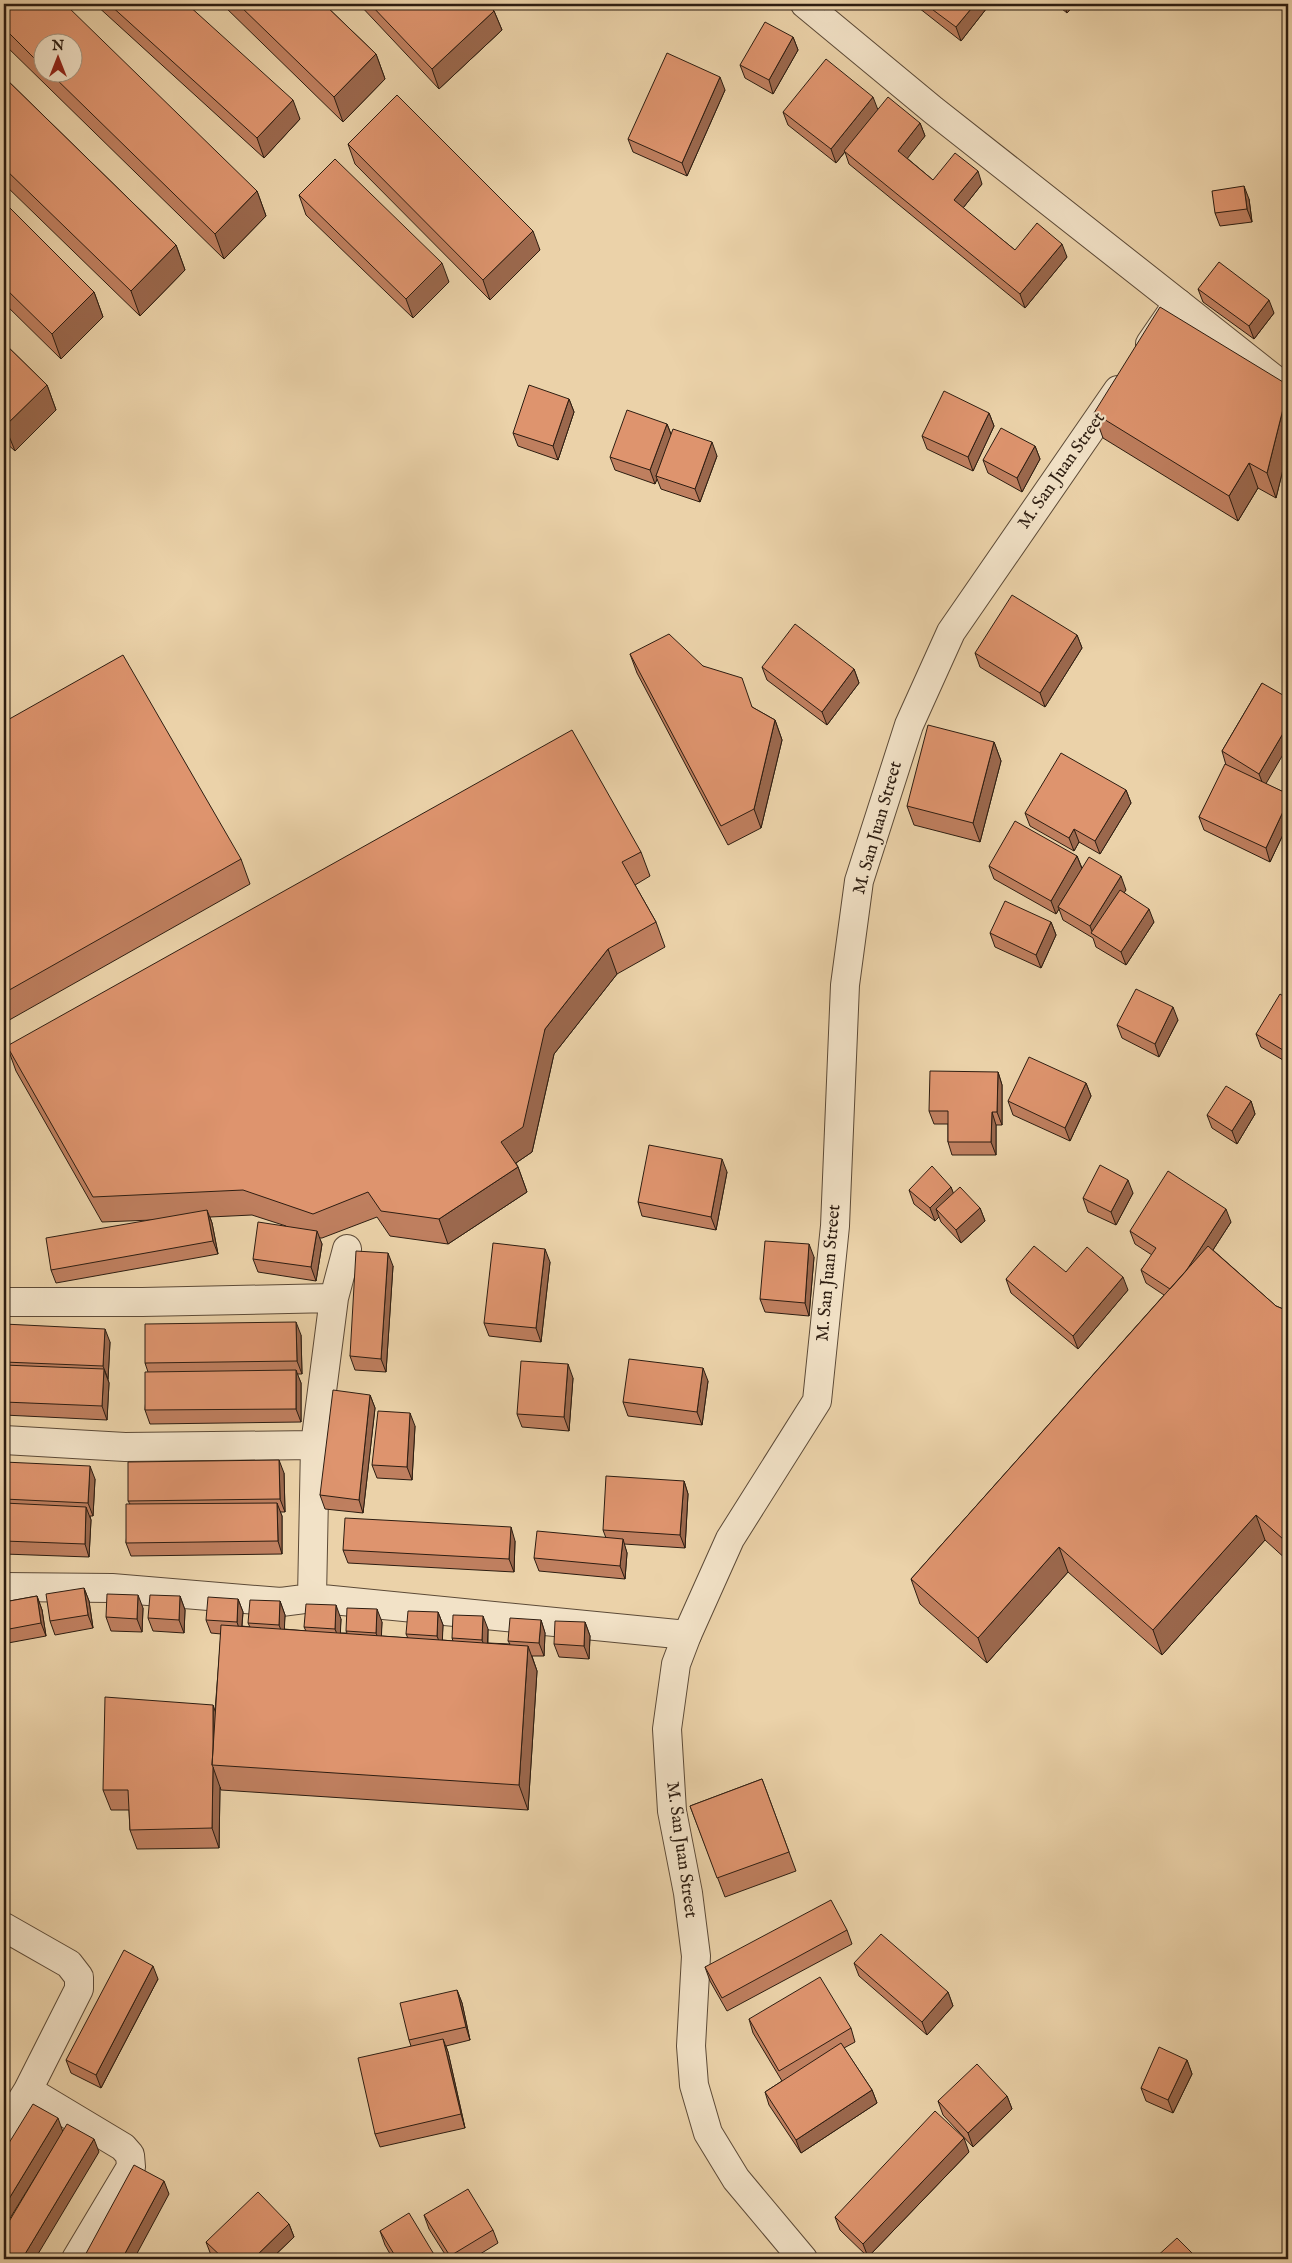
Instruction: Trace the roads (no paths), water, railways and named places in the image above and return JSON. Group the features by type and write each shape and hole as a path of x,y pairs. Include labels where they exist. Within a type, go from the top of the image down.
{"street":[{"path":"804,4 932,110 1288,390"},
{"name":"M. San Juan Street","path":"803,2259 736,2179 708,2133 694,2085 691,2046 696,1956 688,1893 672,1811 667,1729 676,1664 730,1539 817,1402 836,1226 845,985 859,881 909,725 951,632 1178,303"},
{"path":"312,1598 315,1445 334,1298 347,1249"},
{"path":"4,1302 142,1302 334,1298"},
{"path":"4,1440 126,1447 315,1445"},
{"path":"4,1587 112,1588 281,1602 312,1598 687,1635"},
{"path":"4,1927 69,1964 79,1977 80,1989 28,2090 4,2129"},
{"path":"28,2090 123,2147 130,2154 131,2167 76,2259"}]}
